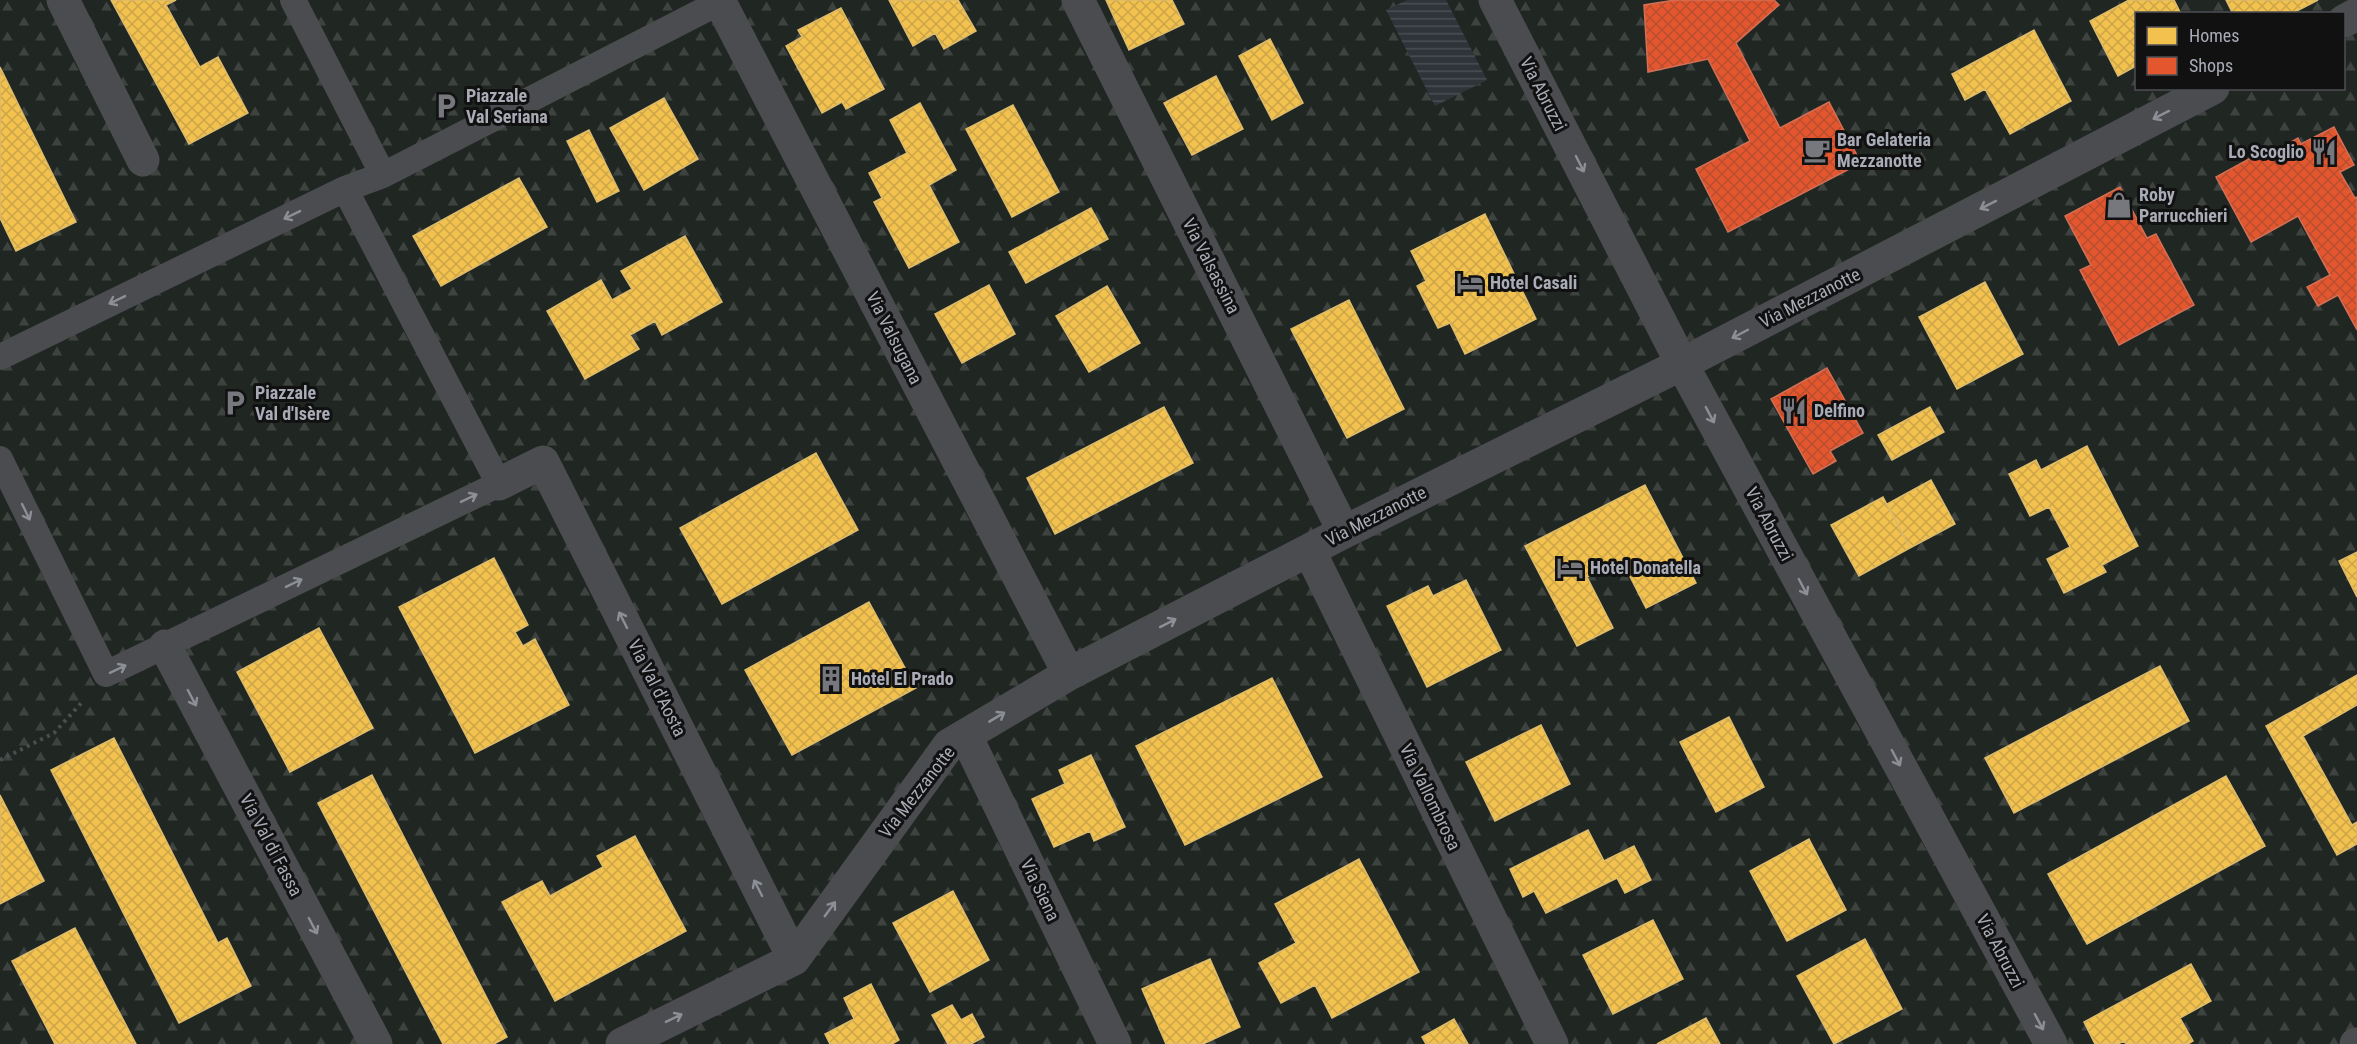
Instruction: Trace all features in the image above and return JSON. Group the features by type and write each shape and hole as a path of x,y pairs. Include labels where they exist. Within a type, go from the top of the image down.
{"street":[{"path":"63,0 143,160"},
{"name":"Via Valsassina","path":"1078,0 1344,532"},
{"name":"Via Abruzzi","path":"1495,0 1682,364 2050,1044"},
{"name":"Via Valsugana","path":"719,1 1069,674"},
{"name":"Via Mezzanotte","path":"622,1044 794,959 949,745 1069,674 1344,532 1682,364 2209,90"},
{"name":"Via Val d'Aosta","path":"499,484 543,462 794,959"},
{"name":"Via Vallombrosa","path":"1309,550 1552,1044"},
{"name":"Via Val di Fassa","path":"165,646 376,1044"},
{"name":"Via Siena","path":"966,736 1115,1044"}],"lane":[{"path":"293,0 383,175"},
{"path":"0,357 345,189 383,175 719,1"},
{"path":"0,459 106,674 499,484 345,189"}],"path":[{"path":"0,760 54,733 106,674"}],"green space":[{"path":"0,0 2357,0 2357,1044 0,1044"}],"shaded area":[{"path":"1407,0 1446,0 1487,80 1435,106 1386,10"}],"building: Homes":[{"path":"111,0 176,0 166,5 200,67 218,57 248,113 189,144"},
{"path":"889,0 958,0 976,31 944,49 935,33 913,46"},
{"path":"1106,0 1172,0 1184,24 1129,50"},
{"path":"2129,0 2174,0 2180,12 2135,12 2135,67 2118,76 2090,21"},
{"path":"2226,0 2318,0 2295,12 2232,12"},
{"path":"841,8 884,89 846,109 842,102 822,113 786,46 802,37 798,30"},
{"path":"2034,30 2071,101 2010,134 1985,89 1965,100 1952,74"},
{"path":"1270,39 1303,103 1272,120 1239,56"},
{"path":"0,67 76,222 16,251 0,218"},
{"path":"1216,76 1243,129 1192,155 1164,103"},
{"path":"664,98 698,159 644,190 610,128"},
{"path":"920,103 956,170 929,185 959,242 909,268 874,202 882,198 869,173 907,153 890,120"},
{"path":"1013,105 1059,192 1012,217 966,129"},
{"path":"589,130 619,191 597,202 567,141"},
{"path":"519,178 547,227 441,286 413,236"},
{"path":"1091,208 1108,239 1026,283 1009,252"},
{"name":"Hotel Casali","path":"1485,214 1536,319 1465,354 1450,323 1438,328 1417,286 1426,281 1411,251"},
{"path":"685,236 722,302 662,335 655,321 630,335 639,349 585,379 547,311 601,280 612,300 632,289 621,271"},
{"path":"1985,282 2023,354 1957,389 1919,317"},
{"path":"989,285 1015,334 962,363 935,314"},
{"path":"1107,286 1140,343 1089,372 1056,316"},
{"path":"1349,300 1404,409 1347,438 1291,329"},
{"path":"1164,407 1193,463 1055,534 1027,478"},
{"path":"1930,407 1944,432 1892,460 1878,435"},
{"path":"2087,446 2138,546 2102,565 2106,572 2064,593 2047,559 2070,547 2049,507 2030,516 2009,474 2036,460 2041,470"},
{"path":"816,453 858,530 722,604 680,528"},
{"path":"1931,480 1955,524 1910,548 1887,504"},
{"name":"Hotel Donatella","path":"1645,485 1696,583 1646,608 1621,559 1587,577 1613,628 1577,646 1525,546"},
{"path":"1883,497 1910,548 1859,576 1831,525"},
{"path":"2357,552 2357,597 2339,561"},
{"path":"494,558 528,625 515,632 523,646 535,639 569,705 475,753 399,607"},
{"path":"1466,580 1501,650 1427,687 1387,606 1428,586 1433,596"},
{"name":"Hotel El Prado","path":"869,602 916,688 792,755 745,670"},
{"path":"319,628 373,728 290,772 237,672"},
{"path":"2160,666 2189,721 2014,813 1985,758"},
{"path":"2357,675 2357,705 2303,736 2352,825 2357,822 2357,844 2337,855 2266,726"},
{"path":"1272,678 1322,777 1185,845 1136,746"},
{"path":"1729,717 1764,787 1716,812 1680,742"},
{"path":"1541,725 1570,784 1495,821 1466,762"},
{"path":"114,738 218,943 227,938 251,986 179,1023 51,770"},
{"path":"1091,755 1125,827 1094,841 1090,831 1054,847 1032,799 1065,784 1059,770"},
{"path":"372,775 507,1037 494,1044 443,1044 318,803"},
{"path":"2226,776 2265,846 2087,944 2048,874"},
{"path":"0,795 44,881 0,904"},
{"path":"1588,830 1604,861 1634,846 1651,880 1625,893 1617,878 1546,913 1534,891 1523,897 1510,869"},
{"path":"635,836 686,931 555,1001 502,902 542,881 550,896 603,867 597,856"},
{"path":"1809,839 1846,910 1787,941 1750,871"},
{"path":"1359,859 1419,972 1332,1018 1315,985 1281,1003 1259,963 1296,943 1275,904"},
{"path":"953,891 989,960 930,992 893,923"},
{"path":"1653,920 1683,979 1613,1014 1583,955"},
{"path":"75,928 136,1044 55,1044 12,961"},
{"path":"1865,939 1902,1009 1834,1044 1797,976"},
{"path":"1210,959 1240,1027 1203,1044 1166,1044 1142,989"},
{"path":"2191,964 2211,1001 2180,1018 2193,1041 2188,1044 2126,1044 2124,1041 2118,1044 2095,1044 2084,1022"},
{"path":"871,984 899,1040 892,1044 830,1044 825,1034 854,1019 844,998"},
{"path":"952,1005 961,1020 972,1014 984,1037 971,1044 948,1044 932,1015"},
{"path":"1706,1018 1720,1044 1657,1044"},
{"path":"1454,1019 1468,1044 1426,1044 1422,1037"}],"building: Shops":[{"path":"1675,0 1774,0 1779,5 1736,43 1780,128 1829,102 1861,163 1728,232 1696,169 1750,141 1708,59 1648,72 1644,5"},
{"path":"2334,127 2354,165 2340,172 2355,198 2357,197 2357,330 2338,295 2318,306 2307,287 2330,275 2298,216 2251,242 2216,177 2258,154 2261,159 2298,138 2301,144"},
{"path":"2120,187 2147,238 2156,234 2194,305 2119,345 2080,270 2091,265 2065,216"},
{"path":"1827,368 1863,433 1830,451 1836,461 1813,474 1771,399"}],"place":[{"name":"Piazzale Val Seriana","path":"446,106"},
{"name":"Bar Gelateria Mezzanotte","path":"1817,150"},
{"name":"Lo Scoglio","path":"2324,152"},
{"name":"Roby Parrucchieri","path":"2119,205"},
{"name":"Hotel Casali","path":"1470,283"},
{"name":"Piazzale Val d'Isère","path":"235,403"},
{"name":"Delfino","path":"1794,411"},
{"name":"Hotel Donatella","path":"1570,568"},
{"name":"Hotel El Prado","path":"831,679"}]}
